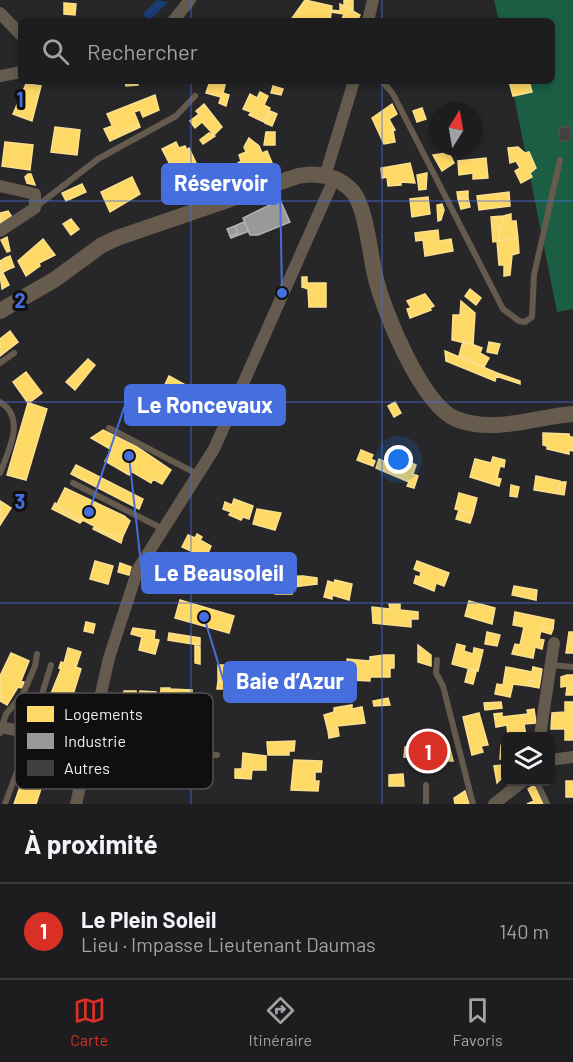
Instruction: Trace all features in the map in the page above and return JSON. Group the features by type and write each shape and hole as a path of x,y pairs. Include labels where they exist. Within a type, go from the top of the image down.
{"main road":[{"path":"0,311 54,280 102,245 117,238 298,176 329,177 347,187 356,198 381,296 423,386 437,405 454,418 485,426 573,414"}],"street":[{"path":"175,18 190,0"},
{"path":"369,18 373,0"},
{"path":"0,13 18,32"},
{"path":"0,76 18,73"},
{"path":"101,693 109,658 142,560 200,475 214,449 329,177 353,84"},
{"path":"0,186 35,194 34,208 0,231"},
{"path":"541,732 554,643"},
{"path":"555,759 573,757"},
{"path":"494,804 517,786"},
{"path":"76,804 79,789"}],"lane":[{"path":"385,84 393,94 503,309 519,321 525,322 532,317 534,275 560,160"},
{"path":"34,208 98,159 176,116 195,96"},
{"path":"0,363 14,353"},
{"path":"0,402 11,410 15,422 0,473"},
{"path":"109,428 200,475"},
{"path":"73,483 164,529"},
{"path":"22,693 34,666 36,654"},
{"path":"437,660 436,673 443,686 472,804"},
{"path":"42,693 51,665"},
{"path":"550,665 573,667"},
{"path":"1,729 6,714 15,703"},
{"path":"213,755 217,755"},
{"path":"5,804 15,777"},
{"path":"426,785 426,804"},
{"path":"539,786 547,804"}],"green space":[{"path":"494,0 573,0 573,309 557,312 512,84 555,84 555,18 498,18"}],"water":[{"path":"157,0 168,2 152,18 146,18 143,14"}],"building: Logements":[{"path":"305,0 332,6 330,18 292,18"},
{"path":"344,0 353,0 353,10 344,5"},
{"path":"64,3 76,4 75,15 64,14"},
{"path":"340,4 360,15 358,18 342,18 344,14 331,12 331,10 340,11"},
{"path":"26,84 41,86 32,121 13,114"},
{"path":"209,84 225,84 223,93 229,95 226,106 219,103 221,97 206,93"},
{"path":"510,84 530,84 532,92 513,96"},
{"path":"273,86 283,89 281,95 271,93"},
{"path":"260,92 268,96 264,105 270,108 264,122 249,115 251,112 243,109 250,94 257,98"},
{"path":"155,95 159,110 143,117 140,110 134,112 139,124 116,134 107,114"},
{"path":"204,104 222,127 214,135 202,122 195,128 190,121 199,114 196,111"},
{"path":"392,104 397,114 389,119 395,130 393,131 395,142 384,144 372,118"},
{"path":"422,108 426,119 417,122 413,111"},
{"path":"270,111 277,114 272,126 265,123"},
{"path":"139,124 140,127 110,141 104,129 112,126 116,134"},
{"path":"55,127 80,130 77,155 51,152"},
{"path":"266,132 275,132 275,145 264,145"},
{"path":"209,133 215,136 203,144 200,140"},
{"path":"249,138 259,146 262,153 267,151 272,163 264,176 249,182 243,165 240,166 238,163 241,161 239,155 246,152 244,147"},
{"path":"5,142 33,145 30,170 2,166"},
{"path":"176,142 179,148 185,146 187,150 189,148 196,163 175,174 162,149"},
{"path":"518,147 525,153 529,152 536,168 530,173 532,177 521,183 515,171 520,168 516,161 510,163 508,148"},
{"path":"434,156 450,156 454,163 442,171"},
{"path":"486,158 488,178 473,179 473,173 459,175 458,161"},
{"path":"410,163 415,183 401,182 401,185 388,186 387,177 382,178 381,168"},
{"path":"427,173 426,189 419,190 417,175"},
{"path":"31,174 35,185 27,183 25,177"},
{"path":"132,177 140,194 110,212 101,192"},
{"path":"82,184 86,192 66,201 62,193"},
{"path":"468,191 468,198 458,199 457,192"},
{"path":"509,192 510,206 479,210 477,196"},
{"path":"428,197 430,214 412,217 410,199"},
{"path":"468,198 470,207 461,209 458,199"},
{"path":"442,204 444,210 441,220 438,221 437,205"},
{"path":"8,211 13,219 1,225 0,213"},
{"path":"511,214 511,221 516,221 518,239 499,241 499,225 504,224 503,216"},
{"path":"503,216 504,224 499,225 499,241 493,242 491,217"},
{"path":"71,219 79,229 71,235 63,224"},
{"path":"438,230 439,241 451,239 453,251 425,256 423,240 416,241 415,233"},
{"path":"7,237 10,251 7,252 1,240"},
{"path":"43,239 55,255 39,263 40,266 26,276 18,261"},
{"path":"518,239 519,253 512,255 510,275 504,276 504,265 499,265 497,241"},
{"path":"10,256 14,267 9,269 5,258"},
{"path":"5,258 9,269 0,274 0,261"},
{"path":"3,273 9,285 2,289 0,274"},
{"path":"302,277 307,277 307,283 326,283 326,307 309,307 308,289 302,287"},
{"path":"470,289 481,298 476,305 465,296"},
{"path":"425,294 434,306 430,308 431,310 410,318 407,309 411,308 407,301"},
{"path":"461,301 475,313 473,345 452,340 453,315 460,315"},
{"path":"10,331 18,342 0,356 0,339"},
{"path":"463,341 482,348 480,353 489,358 484,367 459,356"},
{"path":"489,342 500,344 497,354 487,352"},
{"path":"445,351 497,373 495,381 446,361"},
{"path":"88,359 95,365 75,390 66,382"},
{"path":"26,372 42,393 29,403 47,409 26,480 7,475 28,403 13,382"},
{"path":"497,373 520,381 520,384 496,376"},
{"path":"169,376 191,388 182,405 168,397 165,401 159,397"},
{"path":"395,402 401,413 394,417 388,406"},
{"path":"103,430 137,447 171,470 162,484 153,479 151,483 131,471 129,475 105,461 112,450 91,438"},
{"path":"543,433 569,434 573,437 573,451 569,450 569,454 547,449 547,446 543,445"},
{"path":"361,450 373,455 371,459 375,461 373,466 357,460"},
{"path":"394,456 416,465 413,474 418,476 414,488 407,486 409,482 376,468 379,459 391,464"},
{"path":"493,457 505,460 504,467 500,466 497,478 501,479 499,486 470,477 475,459 491,463"},
{"path":"76,465 143,499 139,509 71,474"},
{"path":"536,476 560,481 558,494 534,490"},
{"path":"560,482 566,482 564,495 558,494"},
{"path":"511,485 519,487 517,497 510,496"},
{"path":"65,488 124,516 130,521 123,536 113,536 56,506"},
{"path":"459,493 477,498 473,514 455,509"},
{"path":"234,499 253,506 249,519 243,517 241,520 229,515 231,512 223,509 225,502 232,505"},
{"path":"0,501 11,508 0,525"},
{"path":"55,503 62,510 82,521 80,523 52,509"},
{"path":"257,509 281,513 275,530 253,524"},
{"path":"459,510 473,514 470,523 456,519"},
{"path":"94,527 113,536 123,536 121,543 93,529"},
{"path":"197,534 202,537 200,540 211,546 206,558 182,547 188,535 195,538"},
{"path":"95,561 113,566 108,584 90,579"},
{"path":"151,561 160,562 180,576 173,593 163,590 166,576 149,567"},
{"path":"417,561 449,573 444,586 436,583 434,591 414,583 416,576 420,577 421,572 414,569"},
{"path":"120,563 131,567 129,575 118,572"},
{"path":"274,577 317,578 317,584 292,587 292,594 275,594"},
{"path":"335,580 352,584 349,600 332,595 332,599 324,597 328,581 334,583"},
{"path":"514,586 537,590 536,600 512,595"},
{"path":"180,600 234,616 229,633 175,618"},
{"path":"469,601 495,608 492,624 465,616"},
{"path":"389,604 400,604 400,610 418,612 418,619 411,619 411,627 373,623 372,607 390,609"},
{"path":"515,612 554,620 553,629 542,626 539,639 544,640 542,649 535,647 533,658 512,654 515,644 520,645 524,627 513,625"},
{"path":"86,622 95,624 93,633 84,631"},
{"path":"542,626 553,629 551,634 540,631"},
{"path":"133,628 155,631 154,639 159,640 155,654 139,650 142,637 131,634"},
{"path":"487,632 500,635 497,646 485,644"},
{"path":"569,632 573,632 573,653 566,653"},
{"path":"169,633 200,638 200,645 168,640"},
{"path":"457,644 465,646 464,651 473,654 474,648 483,650 478,671 452,664"},
{"path":"418,645 431,655 431,666 418,662"},
{"path":"195,646 200,647 200,664 195,663"},
{"path":"68,648 81,652 76,667 81,669 74,693 51,693 61,669 59,668 61,662 64,663"},
{"path":"11,653 29,661 21,681 24,682 23,686 18,687 7,705 0,701 0,676"},
{"path":"394,655 394,668 390,668 390,677 370,677 370,681 351,680 347,659 370,661 370,657"},
{"path":"218,665 237,665 237,670 251,670 251,687 240,687 241,682 218,681"},
{"path":"506,667 532,672 533,667 542,669 540,682 529,680 528,686 513,684 510,697 495,694 497,684 503,685"},
{"path":"468,670 476,672 473,684 465,682"},
{"path":"573,675 573,695 566,695 567,686 561,687 561,677"},
{"path":"529,680 540,682 539,688 528,686"},
{"path":"218,681 228,681 228,689 217,689"},
{"path":"161,688 170,688 170,693 161,693"},
{"path":"169,689 192,690 192,693 169,693"},
{"path":"124,691 136,691 136,693 124,693"},
{"path":"140,691 156,692 156,693 139,693"},
{"path":"388,698 390,705 374,706 373,701"},
{"path":"501,702 502,708 485,710 484,703"},
{"path":"565,702 573,702 573,740 565,740 565,729 551,729 552,713 565,712"},
{"path":"352,705 352,709 362,707 365,723 337,726 338,729 328,731 324,715 334,712 334,708"},
{"path":"534,709 536,723 524,724 525,732 508,732 507,725 496,727 494,714 502,713 502,717 528,714 527,710"},
{"path":"479,713 488,745 481,746 483,752 472,755 463,717"},
{"path":"338,729 339,736 329,738 328,731"},
{"path":"295,741 294,751 289,751 289,755 268,755 267,742"},
{"path":"449,745 453,761 449,761 450,758 404,757 405,747"},
{"path":"243,753 266,756 266,770 252,770 251,779 235,778 235,769 242,769"},
{"path":"294,760 322,761 321,772 315,772 315,781 319,781 318,791 291,790"},
{"path":"501,765 501,779 497,783 494,766"},
{"path":"403,774 404,786 389,786 389,775"},
{"path":"566,781 573,781 573,797 566,797"},
{"path":"534,786 543,804 527,804 534,801 528,789"},
{"path":"19,789 41,789 36,804 14,804"},
{"path":"465,791 469,804 455,804 454,798"}],"building: Industrie":[{"path":"280,200 290,222 258,235 250,235 243,218"},
{"path":"244,222 249,231 231,238 230,236 238,233 235,226"},
{"path":"235,226 238,233 230,236 227,229"}],"building: Autres":[{"path":"570,127 571,140 560,141 559,128"}],"place":[{"name":"Réservoir","path":"282,293"},
{"name":"Le Beausoleil","path":"129,456"},
{"name":"Le Roncevaux","path":"89,512"},
{"name":"Baie d’Azur","path":"204,617"},
{"name":"Le Plein Soleil","path":"428,751"}]}
